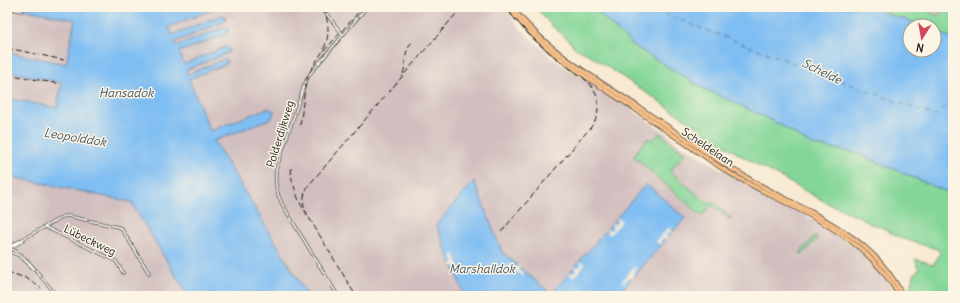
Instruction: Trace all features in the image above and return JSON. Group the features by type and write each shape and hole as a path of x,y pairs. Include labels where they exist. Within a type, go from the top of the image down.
{"main road":[{"name":"Scheldelaan","path":"508,7 525,28 548,49 761,188 808,213 838,232 867,254 891,279 903,296"},
{"name":"Scheldelaan","path":"512,7 536,34 582,72"},
{"name":"Scheldelaan","path":"891,279 899,296"}],"street":[{"path":"321,7 343,35"},
{"name":"Polderdijkweg","path":"338,296 282,204 275,183 276,170 291,119 308,77 367,7"},
{"path":"921,7 926,9"},
{"path":"7,8 22,11"},
{"name":"Lübeckweg","path":"45,227 64,216 118,226 121,228 148,273"},
{"path":"7,250 45,227"},
{"name":"Lübeckweg","path":"45,227 116,261 123,273"},
{"path":"7,250 18,243"},
{"path":"17,253 16,246 18,243"},
{"path":"13,250 14,246"},
{"path":"10,248 28,261 50,289 58,296"},
{"path":"7,250 17,253"}],"shaded area":[{"path":"7,7 75,20 66,64 11,53 7,70"},
{"path":"162,7 504,7 527,35 552,58 665,132 683,148 687,148 753,189 812,219 854,246 877,267 888,281 896,296 617,296 685,218 646,184 551,294 502,252 474,181 436,225 465,296 308,296 214,141"},
{"path":"927,7 953,7 953,33 942,24 942,18 935,18 925,10"},
{"path":"7,71 62,83 57,108 7,98"},
{"path":"7,176 131,202 188,296 7,296"}],"green space":[{"path":"535,7 592,7 633,45 699,86 779,124 812,145 853,152 947,192 953,197 953,296 909,296 906,293 910,289 914,275 919,269 915,259 933,265 940,254 937,249 900,238 877,225 870,224 859,216 852,215 831,205 738,154 588,54 575,48 568,39 551,25"},
{"path":"870,7 927,7 926,10 939,16 942,9 953,14 953,39 942,34 942,18 902,18"},
{"path":"659,133 685,153 671,172 708,204 712,201 731,218 729,219 712,205 702,216 633,156 648,138 652,141"},
{"path":"814,237 817,238 804,253 800,253"}],"water":[{"name":"Hansadok","path":"13,7 162,7 163,10 171,7 219,7 169,27 172,35 222,15 226,17 224,22 175,42 177,46 224,27 227,28 227,34 179,52 184,64 225,47 228,48 228,53 186,70 188,74 224,59 227,62 226,64 189,79 210,131 268,108 274,111 272,118 214,141 308,296 188,296 131,202 7,176 7,98 57,108 62,83 7,71 11,53 66,64 75,20"},
{"name":"Schelde","path":"592,7 870,7 902,18 902,58 942,58 942,34 953,39 953,197 947,192 853,152 812,145 779,124 699,86 633,45"},
{"name":"Marshalldok","path":"474,181 502,252 551,294 646,184 685,218 617,296 465,296 436,225"}],"pier":[{"path":"617,218 622,221 610,235 606,230 607,229 610,231 613,228 611,225 612,223 615,225 618,221 616,219"},
{"path":"668,228 672,232 668,232 665,235 668,238 663,238 660,241 662,244 661,245 656,242"},
{"path":"454,254 461,271 459,273 456,265 453,267 452,264 455,262 452,255"},
{"path":"580,261 583,263 584,262 585,264 573,278 569,273 570,272 573,274 576,271 574,268 575,266 578,268 582,264 579,262"},
{"path":"509,263 516,268 518,265 520,268 518,270 524,275 523,277 508,265"},
{"path":"634,267 637,269 634,269 635,271 632,274 634,276 632,279 629,277 624,281 624,283 622,281"}],"ferry route":[{"path":"648,7 935,116 953,100"}],"railway":[{"path":"300,125 307,79 326,43 328,25 323,7"},
{"path":"324,51 363,7"},
{"path":"501,232 591,127 598,113 598,100 590,84 539,44 505,7"},
{"path":"308,216 304,201 308,186 456,14"},
{"path":"403,74 407,50 412,42"},
{"path":"7,49 64,60"},
{"path":"7,74 59,84"},
{"path":"291,168 292,180 299,201 356,296"},
{"path":"7,272 26,278 41,288"}],"water label":[{"name":"Leopolddok","path":"75,137"}]}
